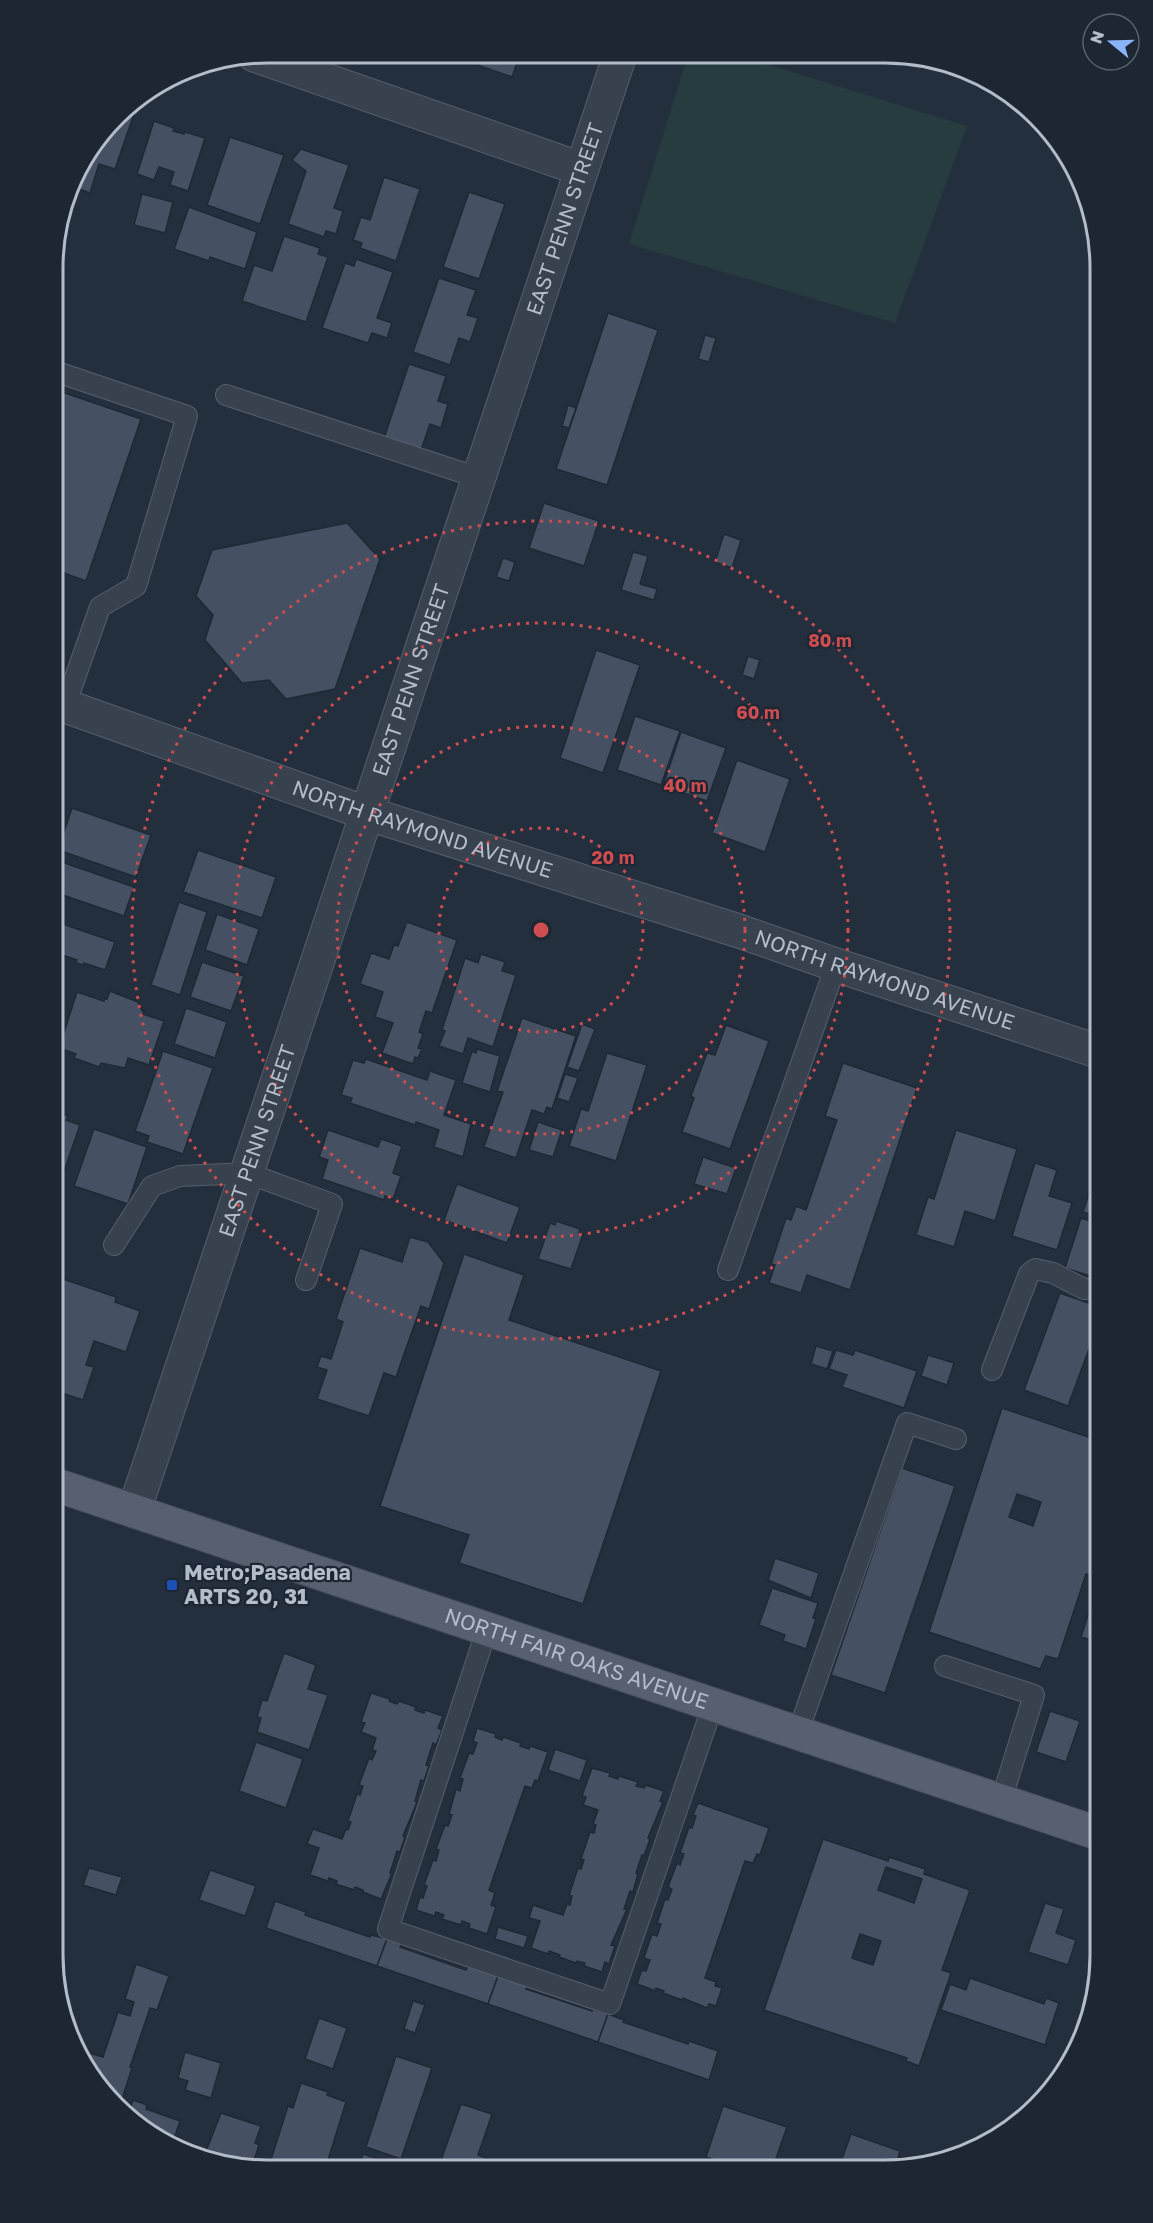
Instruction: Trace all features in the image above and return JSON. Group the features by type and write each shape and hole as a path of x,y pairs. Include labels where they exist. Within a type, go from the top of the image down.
{"main road":[{"name":"NORTH FAIR OAKS AVENUE","path":"63,1487 1090,1831"}],"street":[{"path":"277,63 581,169"},
{"name":"EAST PENN STREET","path":"134,1511 617,63"},
{"name":"NORTH RAYMOND AVENUE","path":"63,705 366,813 739,931 1090,1049"}],"lane":[{"path":"63,374 188,416 136,586 100,607 63,697"},
{"path":"226,395 479,478"},
{"path":"728,1270 836,965"},
{"path":"114,1245 152,1186 180,1176 247,1173 332,1204 306,1280"},
{"path":"992,1371 1029,1275 1035,1269 1053,1273 1084,1289 1090,1289"},
{"path":"798,1732 907,1423 956,1439"},
{"path":"488,1629 388,1929 410,1937 610,2004 713,1705"},
{"path":"945,1666 1034,1695 1001,1801"}],"green space":[{"path":"686,63 763,63 967,126 895,323 629,244"}],"building":[{"path":"472,63 517,63 512,77"},
{"path":"134,114 115,169 99,164 90,193 79,189 84,178 105,143"},
{"path":"154,121 174,128 173,131 205,138 188,191 170,185 174,172 159,167 154,180 137,174"},
{"path":"230,137 284,155 260,224 207,205"},
{"path":"301,149 349,165 334,208 343,211 336,234 326,231 324,237 288,224 306,171 292,160"},
{"path":"384,177 420,189 396,261 360,248 362,243 353,240 361,217 370,220"},
{"path":"469,192 505,204 479,279 443,267"},
{"path":"142,194 173,202 165,233 134,225"},
{"path":"189,207 257,232 245,269 210,257 209,261 174,249"},
{"path":"284,236 320,248 318,254 328,257 306,322 242,301 254,265 272,271"},
{"path":"356,259 393,272 377,318 392,323 387,338 372,333 368,343 322,328 345,263 354,266"},
{"path":"439,278 476,290 467,315 478,318 470,342 459,338 450,365 413,352"},
{"path":"608,313 658,330 607,485 556,469"},
{"path":"705,335 716,338 709,362 698,359"},
{"path":"409,364 446,376 438,401 448,404 441,428 430,424 421,450 384,438"},
{"path":"63,392 141,419 86,581 63,573"},
{"path":"568,405 576,408 569,428 562,426"},
{"path":"544,503 599,521 584,566 529,548"},
{"path":"347,523 380,559 335,689 286,699 269,680 242,683 205,640 213,615 196,596 212,550"},
{"path":"724,534 741,540 732,568 715,562"},
{"path":"633,552 648,556 640,584 657,589 654,600 621,590"},
{"path":"503,558 515,562 509,581 496,577"},
{"path":"596,650 640,665 603,773 560,758"},
{"path":"748,656 760,660 754,679 742,675"},
{"path":"635,716 680,731 661,785 617,770"},
{"path":"681,732 726,748 707,801 663,786"},
{"path":"737,760 790,779 765,852 712,833"},
{"path":"72,808 151,835 136,877 63,852 63,835"},
{"path":"198,850 276,877 262,918 183,892"},
{"path":"63,862 134,887 124,916 63,895"},
{"path":"179,902 207,912 180,995 151,985"},
{"path":"217,914 259,929 247,965 205,950"},
{"path":"407,922 457,940 432,1013 426,1011 419,1032 423,1034 418,1048 422,1049 418,1058 415,1057 413,1064 382,1053 393,1023 375,1017 383,992 360,984 371,953 389,959 394,945 398,946"},
{"path":"63,924 115,942 105,970 84,963 83,965 76,963 77,960 63,955"},
{"path":"481,954 505,962 502,971 516,975 493,1047 468,1038 463,1054 439,1046 465,958 478,963"},
{"path":"202,962 244,976 231,1011 190,997"},
{"path":"110,991 138,1002 143,1014 164,1021 149,1065 128,1058 125,1068 101,1063 99,1067 74,1058 76,1054 63,1049 63,1036 77,992 104,1001 105,998 107,999"},
{"path":"186,1008 227,1022 215,1058 174,1044"},
{"path":"522,1018 576,1036 552,1109 547,1107 544,1114 532,1110 516,1158 484,1147 503,1092 497,1091"},
{"path":"582,1024 595,1029 579,1071 567,1067"},
{"path":"726,1025 769,1041 730,1149 682,1132 694,1098 691,1096 707,1053 715,1055"},
{"path":"477,1049 500,1056 490,1092 462,1083 472,1051 476,1053"},
{"path":"163,1051 213,1068 183,1154 147,1142 149,1136 135,1131"},
{"path":"607,1053 647,1065 616,1161 569,1146 581,1109 588,1111"},
{"path":"366,1059 427,1080 430,1071 456,1080 444,1115 471,1124 463,1157 434,1147 439,1130 416,1122 415,1125 350,1103 352,1098 341,1095 353,1060 364,1063"},
{"path":"843,1063 917,1088 850,1290 807,1275 801,1293 769,1283 775,1265 771,1264 786,1218 791,1220 796,1206 806,1210 837,1120 825,1116"},
{"path":"565,1074 578,1078 569,1102 557,1098"},
{"path":"63,1114 68,1116 66,1120 80,1125 63,1175"},
{"path":"538,1122 562,1130 553,1157 529,1150"},
{"path":"94,1129 147,1147 128,1204 74,1186"},
{"path":"328,1130 378,1147 381,1139 402,1146 393,1173 401,1176 393,1199 385,1196 384,1200 322,1179 328,1160 319,1157"},
{"path":"956,1130 1017,1149 995,1221 965,1211 954,1247 916,1235 928,1197 934,1199"},
{"path":"703,1157 736,1168 727,1194 694,1184"},
{"path":"1035,1163 1057,1170 1049,1196 1072,1203 1057,1250 1012,1236"},
{"path":"457,1184 520,1207 507,1243 444,1220"},
{"path":"1090,1191 1090,1214 1083,1212"},
{"path":"1081,1218 1090,1221 1090,1276 1065,1268"},
{"path":"556,1221 580,1229 579,1233 583,1234 571,1269 538,1259 550,1223 555,1225"},
{"path":"410,1237 428,1242 444,1263 429,1309 421,1306 396,1377 384,1373 369,1416 317,1399 327,1370 317,1367 321,1356 331,1359 343,1322 336,1319 360,1248 402,1262"},
{"path":"464,1254 524,1275 509,1320 661,1371 583,1604 459,1563 469,1535 380,1506"},
{"path":"63,1279 116,1297 115,1302 140,1311 126,1352 94,1341 86,1365 94,1367 83,1400 63,1393"},
{"path":"1060,1293 1090,1304 1090,1346 1068,1406 1024,1390"},
{"path":"816,1346 833,1351 827,1369 811,1364"},
{"path":"836,1350 853,1355 855,1350 917,1371 904,1408 842,1387 847,1375 829,1369"},
{"path":"928,1355 954,1363 947,1385 921,1376"},
{"path":"1002,1408 1090,1438 1090,1575 1086,1574 1058,1659 1046,1656 1040,1669 929,1632","holes":["1017,1494 1041,1502 1033,1526 1009,1517"]},
{"path":"902,1468 955,1486 885,1693 831,1675"},
{"path":"775,1558 819,1573 811,1598 768,1580"},
{"path":"772,1588 818,1603 813,1618 816,1619 806,1649 783,1641 785,1635 759,1625"},
{"path":"1089,1612 1090,1612 1090,1640 1081,1637"},
{"path":"284,1653 316,1665 308,1689 328,1695 309,1750 257,1732 261,1718 257,1717 262,1700 267,1701"},
{"path":"371,1693 390,1699 389,1701 397,1704 399,1701 416,1707 415,1710 424,1713 425,1710 443,1716 438,1728 442,1730 436,1745 433,1743 426,1765 429,1766 424,1781 421,1780 415,1801 417,1802 381,1899 355,1887 354,1890 336,1884 337,1881 329,1878 328,1881 310,1875 319,1848 307,1844 313,1829 342,1839 346,1829 348,1830 351,1822 348,1821 357,1794 360,1795 363,1786 359,1785 369,1758 372,1760 376,1751 372,1750 376,1738 361,1732 365,1723 361,1722"},
{"path":"1050,1711 1080,1721 1066,1762 1036,1752"},
{"path":"477,1728 496,1734 495,1737 502,1740 503,1737 521,1743 520,1746 529,1749 530,1746 548,1752 538,1781 535,1780 532,1788 525,1786 489,1890 495,1893 491,1905 496,1907 487,1934 469,1928 470,1924 462,1921 461,1925 442,1919 444,1915 436,1912 434,1916 416,1910 420,1897 423,1898 427,1886 424,1885 433,1860 436,1861 439,1850 436,1849 445,1825 448,1826 452,1815 449,1814 456,1789 460,1791 463,1779 460,1778 469,1753 473,1754 477,1743 473,1741"},
{"path":"256,1742 303,1759 286,1808 239,1791"},
{"path":"555,1749 587,1760 580,1781 548,1770"},
{"path":"592,1768 610,1773 609,1776 618,1779 619,1776 638,1782 636,1786 644,1788 646,1785 664,1791 660,1801 663,1802 636,1873 638,1874 633,1892 630,1891 624,1909 627,1909 611,1945 615,1946 609,1964 605,1962 602,1972 584,1966 585,1963 577,1961 576,1963 549,1951 548,1954 531,1948 540,1921 529,1918 533,1905 563,1915 567,1904 570,1905 572,1896 569,1895 578,1868 581,1869 584,1860 581,1859 590,1832 594,1833 596,1825 593,1824 598,1810 583,1805 586,1797 582,1796"},
{"path":"698,1803 769,1828 760,1855 757,1854 753,1863 745,1861 705,1978 716,1982 715,1986 722,1988 716,2006 709,2004 707,2008 663,1993 664,1991 656,1988 656,1991 637,1984 642,1970 646,1971 650,1960 644,1958 652,1934 657,1936 661,1924 657,1923 665,1899 668,1900 672,1889 668,1887 677,1863 680,1865 684,1854 680,1853 689,1827 692,1828 696,1816 693,1815"},
{"path":"823,1839 888,1861 889,1857 925,1869 924,1874 970,1890 942,1970 951,1973 919,2066 906,2061 907,2058 764,2010","holes":["886,1867 922,1879 914,1903 878,1890","860,1934 881,1941 873,1965 852,1958"]},
{"path":"89,1868 122,1877 116,1895 83,1885"},
{"path":"210,1870 256,1886 245,1916 199,1900"},
{"path":"275,1901 306,1912 305,1915 370,1937 371,1935 387,1939 377,1966 266,1928"},
{"path":"1045,1903 1064,1909 1056,1933 1076,1940 1068,1965 1028,1952"},
{"path":"498,1927 528,1936 524,1948 495,1939"},
{"path":"387,1939 401,1944 400,1947 466,1970 468,1966 498,1976 488,2004 377,1966"},
{"path":"136,1964 169,1976 157,2010 150,2008 122,2098 98,2069 89,2053 103,2057 118,2012 130,2016 134,2002 125,1999"},
{"path":"498,1976 527,1986 526,1989 608,2014 598,2042 488,2004"},
{"path":"970,1978 1044,2004 1046,1998 1059,2003 1045,2045 941,2010 950,1984 966,1990"},
{"path":"413,2001 425,2005 415,2033 404,2029"},
{"path":"608,2014 624,2020 623,2022 688,2044 689,2041 718,2051 709,2080 598,2042"},
{"path":"319,2018 347,2028 333,2069 305,2059"},
{"path":"185,2052 221,2063 211,2098 185,2090 188,2081 178,2078"},
{"path":"396,2056 432,2068 401,2159 366,2147"},
{"path":"301,2083 328,2092 327,2095 346,2102 328,2160 271,2160 288,2106 293,2108"},
{"path":"133,2100 147,2105 146,2109 180,2121 175,2137 154,2125 131,2107"},
{"path":"461,2104 492,2114 478,2155 491,2160 441,2160"},
{"path":"723,2106 787,2127 775,2160 714,2160 706,2157"},
{"path":"221,2113 261,2126 255,2143 259,2145 254,2159 207,2150"},
{"path":"851,2134 900,2151 898,2159 842,2160"},
{"path":"363,2154 381,2160 361,2160"}],"place":[{"name":"Metro;Pasadena ARTS 20, 31","path":"172,1585"}]}
